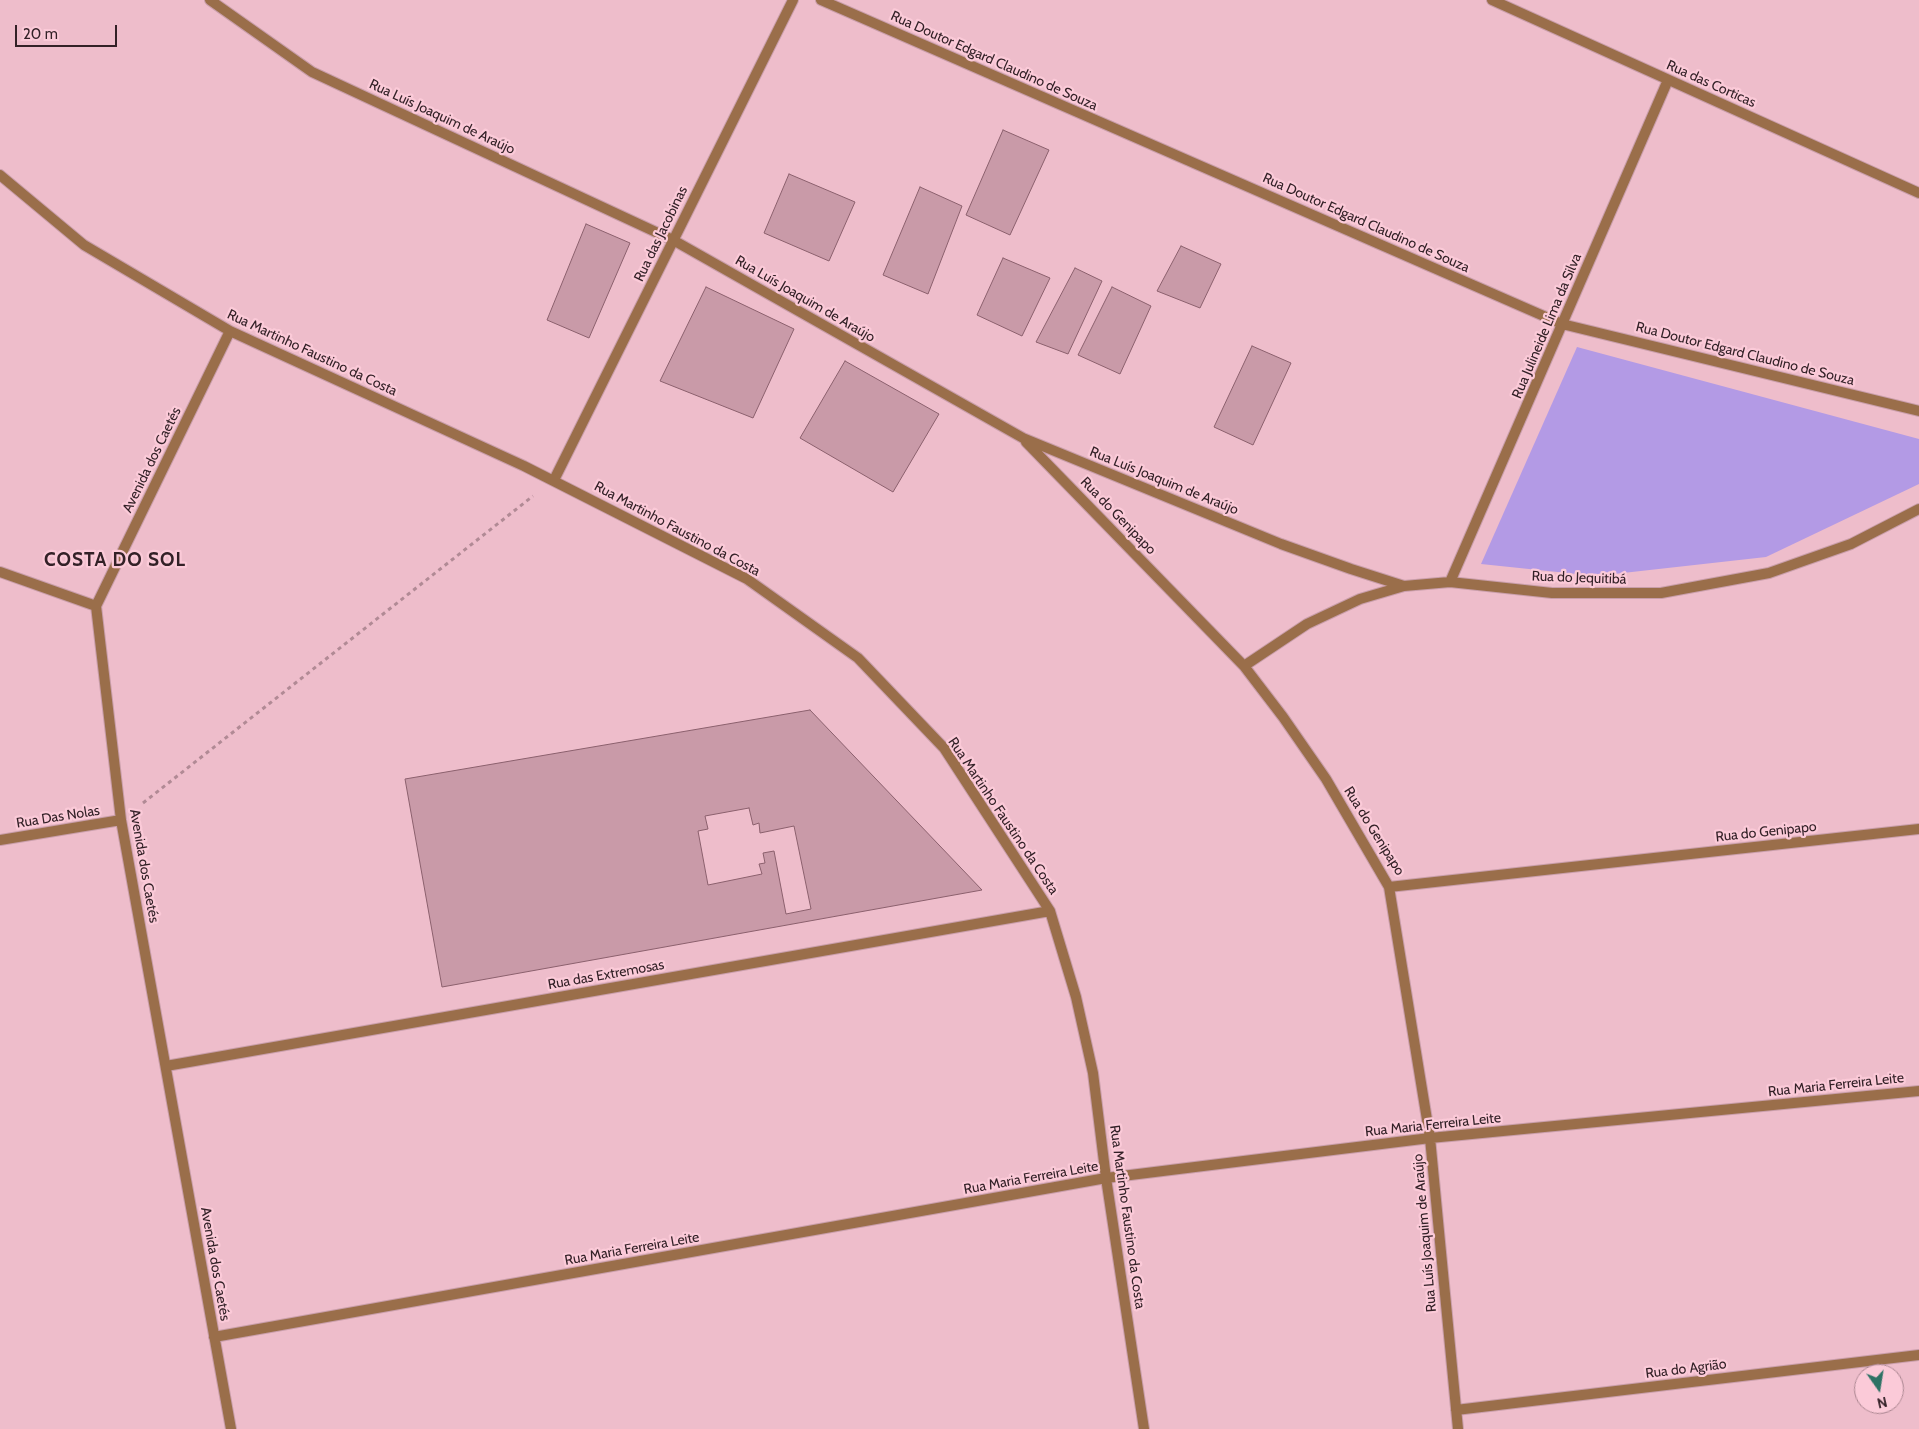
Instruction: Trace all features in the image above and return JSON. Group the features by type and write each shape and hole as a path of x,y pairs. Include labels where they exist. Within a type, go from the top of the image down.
{"street":[{"name":"Rua Luís Joaquim de Araújo","path":"210,0 312,72 673,240 1023,438 1281,544 1404,586"},
{"name":"Rua das Jacobinas","path":"554,480 793,0"},
{"name":"Rua Doutor Edgard Claudino de Souza","path":"821,0 1562,324 1919,411"},
{"name":"Rua das Corticas","path":"1492,0 1919,193"},
{"name":"Rua Julineide Lima da Silva","path":"1450,582 1668,80"},
{"name":"Rua Martinho Faustino da Costa","path":"0,176 84,245 230,331 554,480 747,579 858,658 944,748 1050,911 1076,997 1093,1073 1106,1178 1144,1429"},
{"name":"Avenida dos Caetés","path":"230,331 96,606 121,820 231,1429"},
{"name":"Rua do Genipapo","path":"1023,438 1244,666 1283,717 1326,779 1389,887 1919,829"},
{"name":"Rua do Jequitibá","path":"1244,666 1307,624 1360,599 1404,586 1450,582 1552,593 1661,593 1769,573 1851,544 1919,509"},
{"path":"0,572 96,606"},
{"name":"Rua Das Nolas","path":"0,840 121,820"},
{"name":"Rua Luís Joaquim de Araújo","path":"1389,887 1430,1138 1458,1429"},
{"name":"Rua das Extremosas","path":"166,1066 1050,911"},
{"name":"Rua Maria Ferreira Leite","path":"214,1338 1106,1178 1430,1138 1919,1091"},
{"name":"Rua do Agrião","path":"1456,1410 1919,1355"}],"path":[{"path":"121,820 554,480"}],"shaded area":[{"path":"1577,347 1919,439 1919,484 1766,557 1596,576 1481,564"}],"building":[{"path":"1003,130 1049,150 1010,235 966,215"},
{"path":"789,174 855,202 829,261 764,233"},
{"path":"920,187 962,206 928,294 883,275"},
{"path":"586,224 630,243 589,338 547,320"},
{"path":"1181,246 1221,264 1200,308 1157,291"},
{"path":"1003,258 1050,278 1022,336 977,315"},
{"path":"1075,268 1102,281 1068,354 1036,342"},
{"path":"706,287 794,329 753,418 660,381"},
{"path":"1112,287 1151,306 1120,374 1078,355"},
{"path":"1252,346 1291,363 1253,445 1214,427"},
{"path":"845,361 939,414 893,492 800,438"},
{"path":"810,710 982,890 442,987 405,779"},
{"path":"749,808 753,825 759,823 760,833 794,826 811,909 786,914 774,851 763,853 765,863 759,864 762,874 708,885 698,831 708,829 705,816"}],"district":[{"name":"COSTA DO SOL","path":"115,560"}]}
